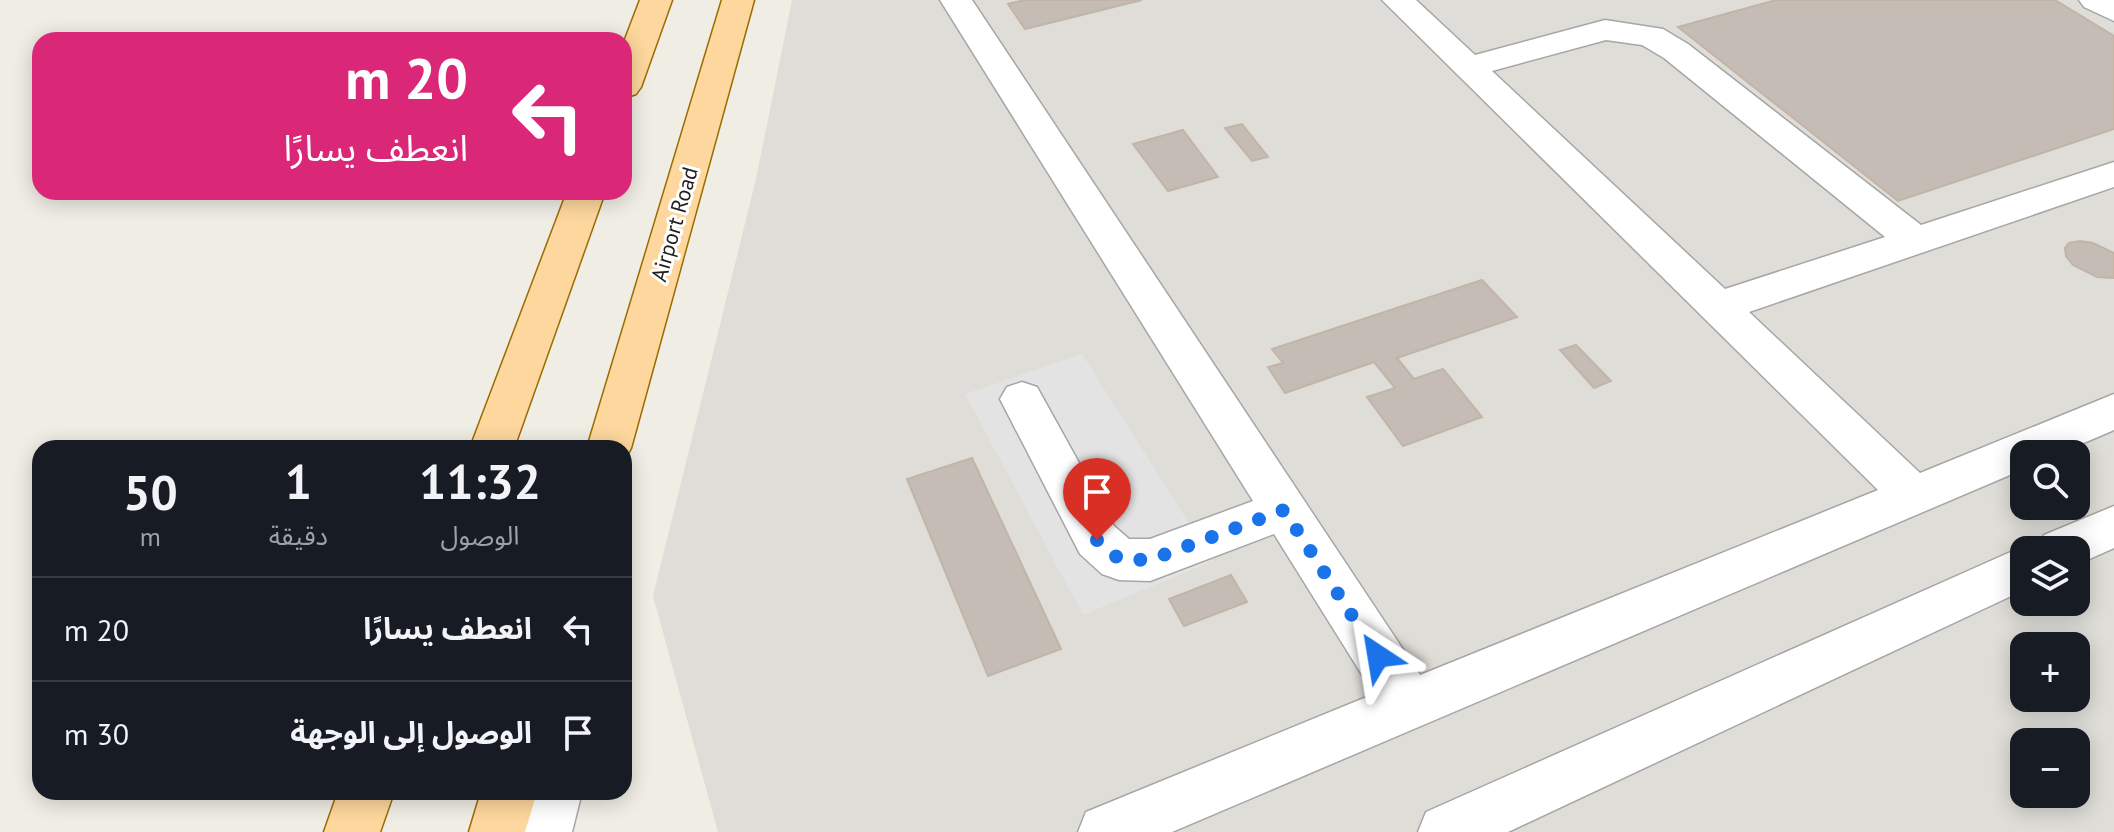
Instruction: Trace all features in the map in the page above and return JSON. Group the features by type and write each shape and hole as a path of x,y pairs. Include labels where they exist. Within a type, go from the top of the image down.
{"main road":[{"path":"632,65 656,0"},
{"name":"Airport Road","path":"611,440 738,0"},
{"path":"495,440 583,200"},
{"path":"352,832 363,800"},
{"path":"497,832 507,800"}],"lane":[{"path":"956,0 1410,705"},
{"path":"1398,0 1914,496"},
{"path":"2095,0 2114,11"},
{"path":"1468,67 1605,30 1651,36 1676,51 1917,242"},
{"path":"1717,307 2114,174"},
{"path":"1022,399 1097,540 1119,559 1150,560 1284,510"},
{"path":"1106,832 2114,411"},
{"path":"2090,537 2114,526"},
{"path":"1446,832 2010,573"},
{"path":"544,832 552,800"}],"shaded area":[{"path":"792,0 2114,0 2114,832 718,832 653,596 756,179"},
{"path":"1082,354 1213,561 1083,615 965,394"}],"building":[{"path":"1025,0 1142,0 1025,29 1008,4"},
{"path":"1776,0 2055,0 2114,36 2114,129 1898,201 1678,27"},
{"path":"1242,124 1268,157 1252,161 1225,128"},
{"path":"1183,130 1218,177 1168,191 1133,144"},
{"path":"2069,243 2093,243 2114,253 2114,278 2097,277 2073,265 2066,256 2065,248"},
{"path":"1482,280 1517,317 1397,358 1414,379 1443,369 1482,417 1403,446 1367,397 1395,388 1374,362 1285,393 1268,367 1283,363 1272,349"},
{"path":"1576,345 1611,381 1594,388 1560,350"},
{"path":"972,458 1061,649 988,676 907,479"},
{"path":"1231,575 1247,602 1184,626 1169,599"}],"route":[{"path":"1097,540 1106,551 1119,559 1150,560 1284,510 1378,656"}]}
